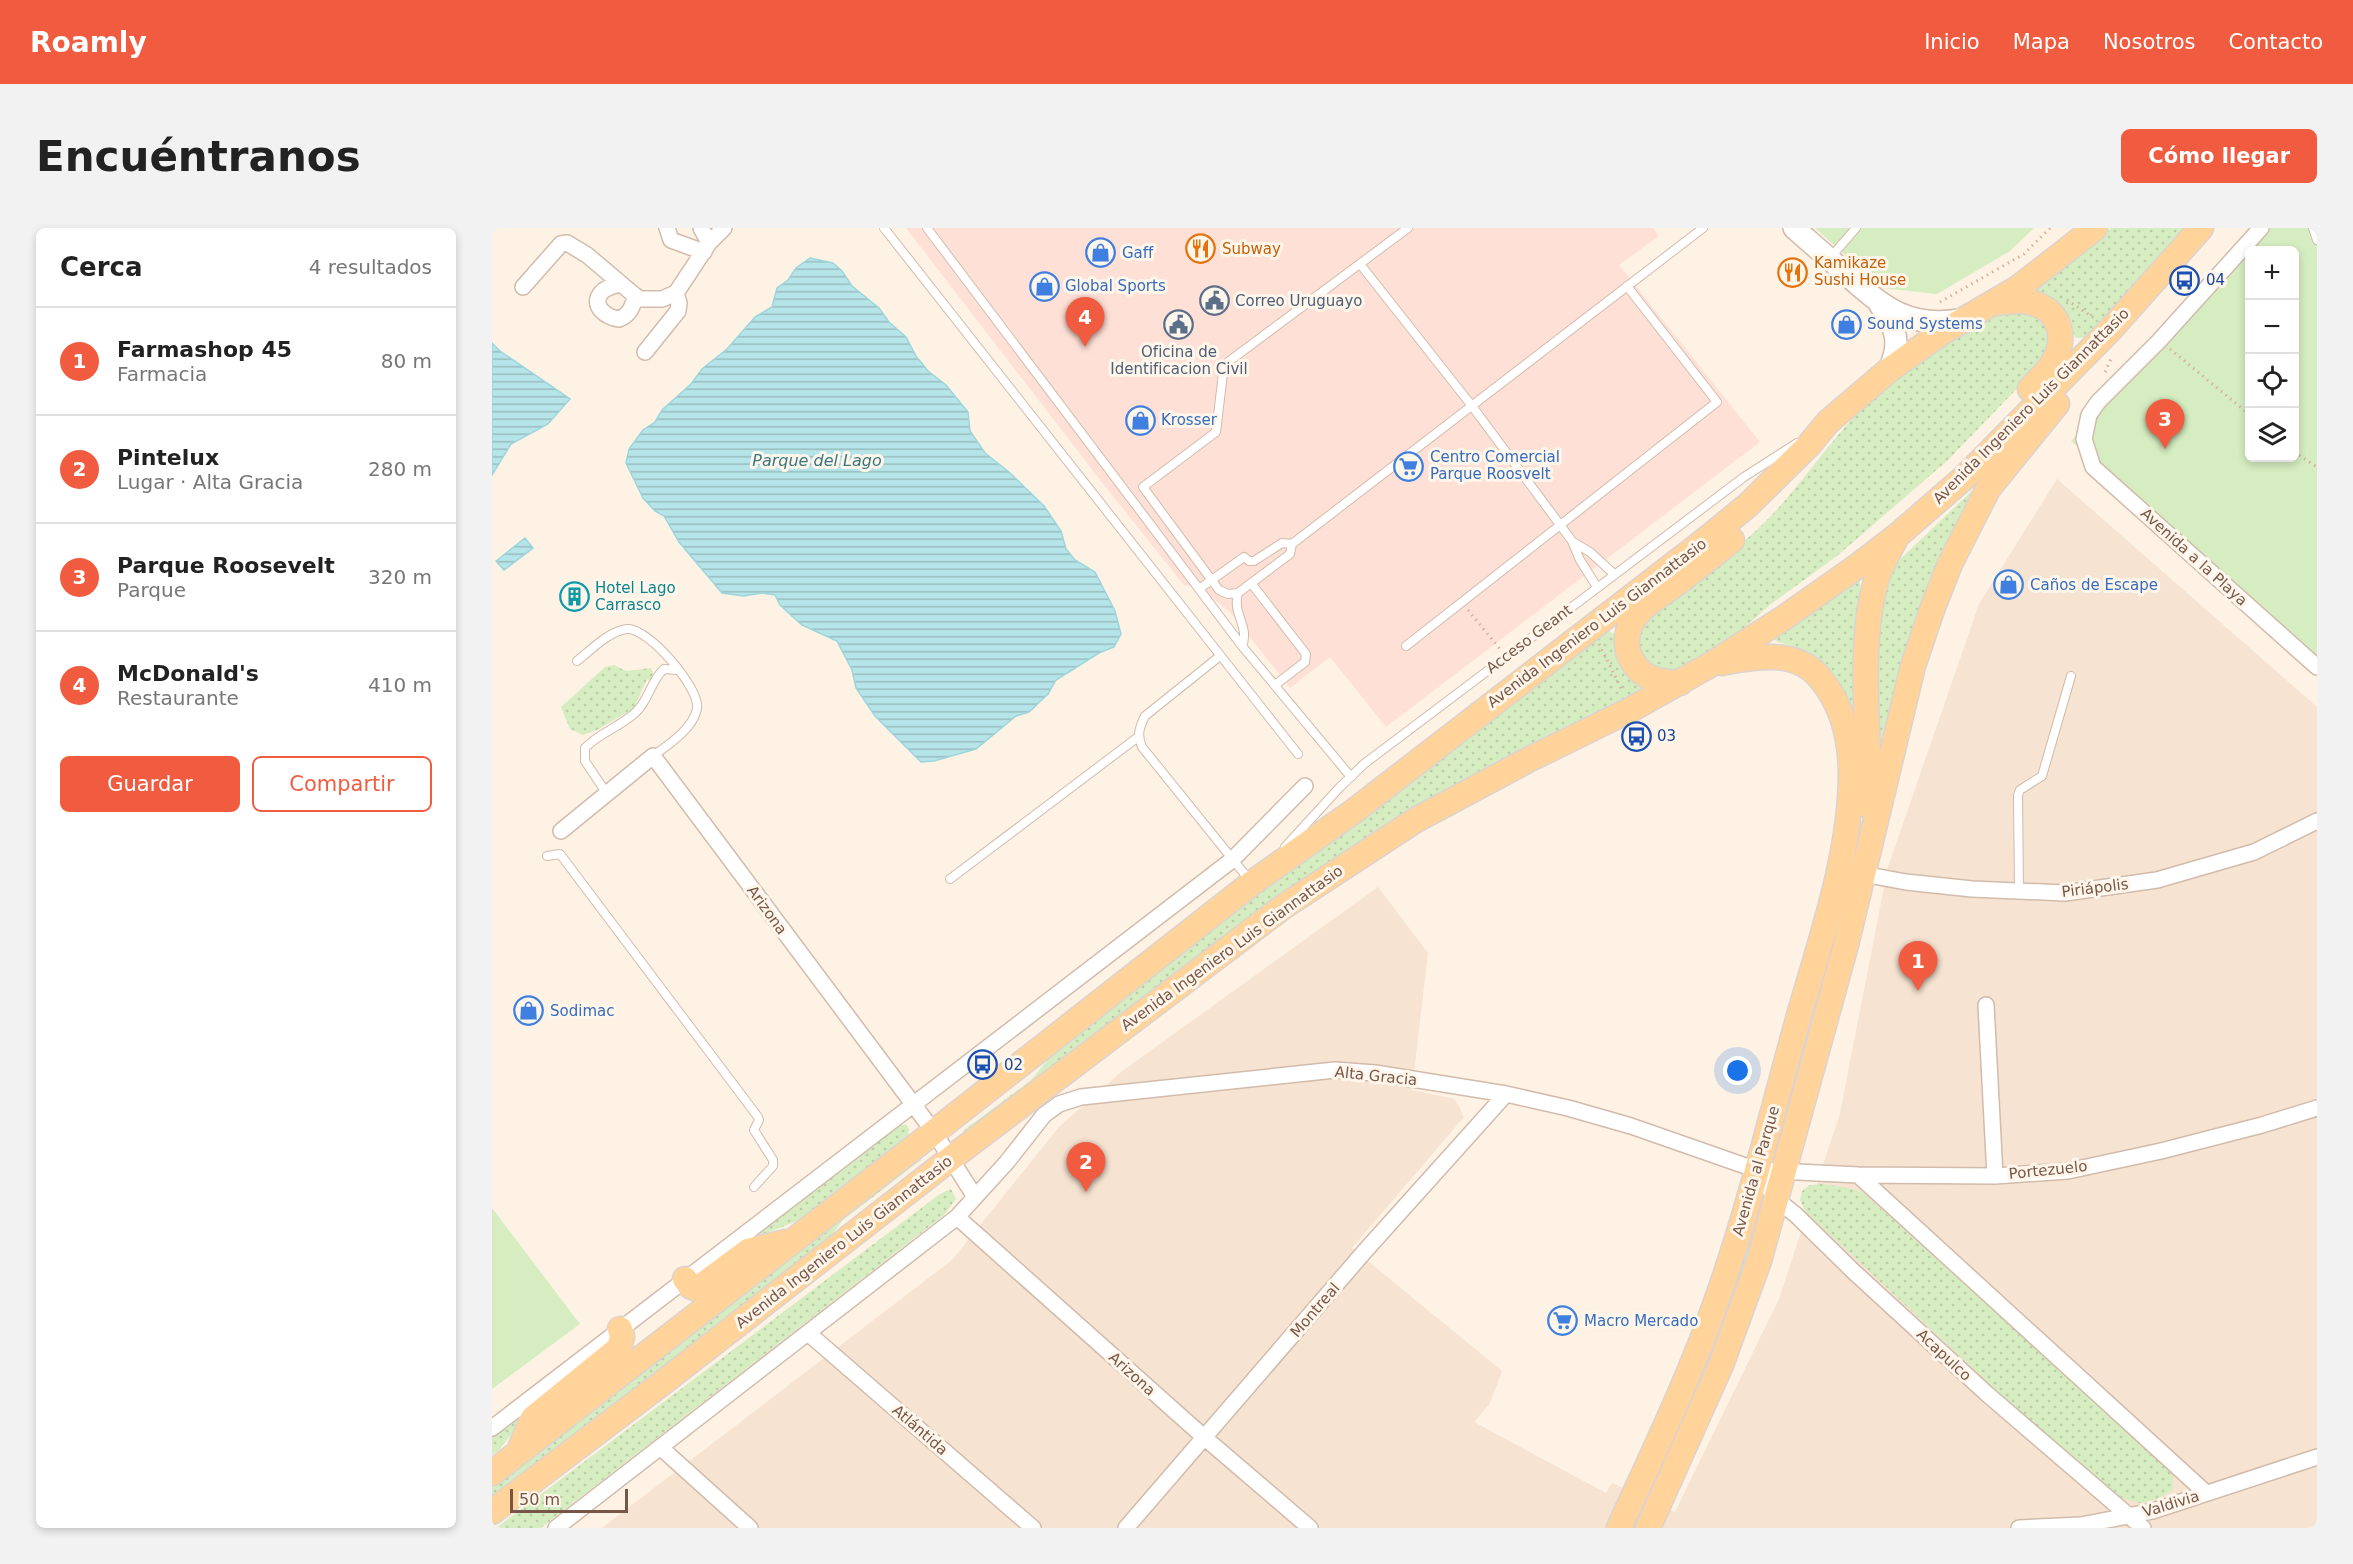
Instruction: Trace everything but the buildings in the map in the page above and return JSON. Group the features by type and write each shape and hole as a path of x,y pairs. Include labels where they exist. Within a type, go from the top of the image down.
{"main road":[{"name":"Avenida Ingeniero Luis Giannattasio","path":"492,1473 1252,883 1353,811 1704,541 1748,505 1828,422 1888,370 1964,319 1995,303 2039,274 2095,228"},
{"name":"Avenida Ingeniero Luis Giannattasio","path":"492,1512 688,1364 950,1159 1273,914 1416,820 1485,782 1632,710 1710,665 1804,604 1898,535 1966,476 2110,330 2201,228"},
{"path":"1742,644 1775,608 1886,527 1947,473 2051,366 2061,341 2056,317 2036,303 2024,301 1995,303"},
{"path":"1863,874 1913,666 1950,564 1989,489 2067,391 2077,362"},
{"path":"1680,683 1651,679 1636,667 1628,649 1630,626 1652,602 1750,525 1772,499 1786,467"},
{"path":"1863,874 1869,812 1866,640 1869,611 1876,579 1898,535 1922,495"},
{"name":"Avenida al Parque","path":"1648,1528 1721,1365 1759,1261 1776,1199 1771,1170 1822,935 1841,859 1851,777 1848,734 1831,692 1819,676 1797,662 1773,656 1751,657 1710,665"},
{"name":"Avenida al Parque","path":"1619,1528 1676,1404 1771,1170 1826,1023 1863,874"},
{"path":"685,1279 690,1286 697,1289 748,1251 793,1240"},
{"path":"518,1453 533,1418 619,1348 622,1338 620,1329"}],"street":[{"path":"667,228 671,240 707,247"},
{"path":"701,228 707,247"},
{"path":"523,287 561,244 567,243 587,255 639,299 656,300 676,292 707,247 724,228"},
{"path":"1794,228 1878,303 1889,317 1896,340 1895,357 1888,370"},
{"path":"2098,402 2159,341 2261,228"},
{"path":"620,284 602,291 598,298 598,306 604,314 619,320 626,316 636,296"},
{"path":"645,352 678,311 679,303 676,292"},
{"path":"1878,303 1913,320 1947,323 1964,319"},
{"name":"Avenida a la Playa","path":"2098,402 2089,415 2084,439 2093,467 2317,667"},
{"path":"561,831 653,756"},
{"name":"Arizona","path":"653,756 934,1132 975,1197"},
{"path":"492,1428 911,1104 1232,860 1305,786"},
{"name":"Piriápolis","path":"1863,874 1939,886 2065,893 2157,880 2254,852 2317,821"},
{"path":"1986,1005 1995,1176"},
{"name":"Alta Gracia","path":"975,1197 1007,1162 1044,1115 1059,1104 1081,1097 1335,1070 1375,1073 1506,1094 1568,1108 1771,1170"},
{"name":"Montreal","path":"1126,1528 1365,1251 1506,1094"},
{"name":"Portezuelo","path":"1771,1170 1858,1175 1995,1176 2068,1170 2160,1152 2317,1108"},
{"path":"1858,1175 2206,1493"},
{"path":"556,1528 957,1217 975,1197"},
{"name":"Acapulco","path":"1776,1199 1796,1215 1853,1271 1986,1393 2143,1528"},
{"name":"Arizona","path":"957,1217 1205,1438 1310,1528"},
{"name":"Atlántida","path":"808,1333 1033,1528"},
{"path":"660,1447 750,1528"},
{"name":"Valdivia","path":"2019,1528 2081,1525 2128,1516 2317,1457"}],"lane":[{"path":"884,228 1298,754"},
{"path":"927,228 1242,646 1351,777"},
{"path":"1130,497 1216,432 1224,365 1408,228"},
{"path":"1143,487 1219,590 1228,594 1238,593 1290,554 1292,544 1703,228"},
{"path":"1829,259 1856,228"},
{"path":"2313,228 2317,240"},
{"path":"1360,264 1472,406 1572,541 1580,560 1597,587"},
{"path":"1406,645 1717,402 1627,286"},
{"name":"Acceso Geant","path":"1252,883 1364,764 1744,477 1828,422"},
{"path":"1572,541 1590,552 1614,574"},
{"path":"1199,589 1244,557 1249,561 1254,561 1282,543 1292,544"},
{"path":"1251,583 1306,654 1305,662 1275,685"},
{"path":"1238,593 1235,605 1246,637 1242,646"},
{"path":"577,661 611,634 628,629 643,633 655,642 696,697 697,707 693,720 679,736 653,756"},
{"path":"1220,656 1145,716 1139,726 1138,737 1142,747 1252,883"},
{"path":"607,794 585,761 585,748 593,740 637,711 646,700 659,673 664,669 678,671"},
{"path":"2019,891 2018,795 2020,789 2042,776 2072,676"},
{"path":"950,879 1138,737"},
{"path":"547,856 560,854 758,1117 754,1130 773,1160 773,1166 754,1187"}],"path":[{"path":"1937,304 2024,254 2050,228"},
{"path":"2062,297 2110,330 2120,343 2096,391 2098,402"},
{"path":"2159,341 2245,411"},
{"path":"2299,455 2317,467"},
{"path":"1461,602 1506,656"},
{"path":"1591,627 1632,710"}],"shaded area":[{"name":"Centro Comercial Parque Roosvelt","path":"906,228 1653,228 1659,236 1619,265 1760,442 1386,727 1330,657 1290,688 1230,612 1198,587 1184,585"},
{"path":"2057,479 2317,707 2317,1528 602,1528 952,1260 1059,1127 1121,1072 1378,887 1428,953 1412,1090 1455,1099 1464,1117 1352,1248 1502,1371 1490,1403 1474,1422 1606,1493 1612,1483 1675,1512 1779,1299 1840,1113 1888,867 1979,604"}],"green space":[{"path":"1815,228 2034,228 2010,251 1937,294 1881,288"},
{"path":"2111,228 2189,228 2090,337 2076,338 2068,314 2055,302 2033,290"},
{"path":"2271,228 2317,228 2317,667 2071,441 2245,255 2245,462 2299,462 2299,246 2254,246"},
{"path":"2023,310 2044,321 2048,331 2049,350 2036,369 1948,460 1837,556 1771,604 1735,636 1709,654 1676,671 1657,671 1637,652 1638,629 1763,524 1869,402 1908,371 1965,332 2003,313"},
{"path":"1978,485 1884,740 1878,740 1877,618 1881,597 1894,565"},
{"path":"1858,580 1860,582 1859,823 1852,876 1797,1090 1784,1116 1851,850 1830,673 1806,653 1793,646 1777,642 1774,638"},
{"path":"1609,631 1614,634 1620,662 1649,689 1482,773 964,1135 964,1130 1031,1080 1055,1051 1600,632"},
{"path":"614,665 626,671 651,668 652,681 647,679 634,708 599,729 583,735 570,729 561,707 605,667"},
{"path":"897,1125 907,1125 908,1136 800,1220 754,1238 700,1279 753,1235"},
{"path":"921,1156 921,1160 842,1221 824,1246 492,1500 492,1484"},
{"path":"1822,1184 1849,1188 1863,1193 2071,1378 2168,1469 2173,1477 2173,1490 2158,1499 2140,1503 2122,1498 2042,1433 1805,1211 1800,1200 1802,1191 1810,1185"},
{"path":"951,1189 956,1199 944,1215 541,1528 496,1528 940,1194"},
{"path":"492,1208 580,1324 492,1389"},
{"path":"1754,1223 1749,1261 1734,1307 1641,1528 1629,1528"},
{"path":"579,1370 527,1415 499,1450 492,1455 492,1438"}],"water":[{"name":"Parque del Lago","path":"810,258 833,263 842,271 852,286 879,308 889,322 906,337 916,356 928,371 946,385 968,412 970,431 985,453 1009,472 1044,506 1061,531 1066,549 1075,560 1095,572 1115,611 1121,634 1114,647 1099,653 1056,680 1048,694 1029,712 1016,716 976,749 934,761 921,762 875,716 856,688 852,670 837,641 802,625 780,605 775,595 762,593 743,596 722,593 679,542 664,516 655,511 643,498 626,463 629,449 643,430 655,422 662,410 691,384 702,369 727,349 755,317 772,307 777,288 788,280 796,268"},
{"path":"492,343 500,351 570,399 548,424 511,444 492,475"},
{"path":"525,538 533,548 504,570 496,561"}],"place":[{"name":"Subway","path":"1201,249"},
{"name":"Gaff","path":"1101,253"},
{"name":"Kamikaze Sushi House","path":"1793,272"},
{"name":"04","path":"2185,280"},
{"name":"Global Sports","path":"1044,286"},
{"name":"Correo Uruguayo","path":"1214,301"},
{"name":"Sound Systems","path":"1846,324"},
{"name":"Oficina de Identificacion Civil","path":"1179,325"},
{"name":"McDonald's","path":"1085,347"},
{"name":"Krosser","path":"1140,420"},
{"name":"Parque Roosevelt","path":"2165,449"},
{"name":"Centro Comercial Parque Roosvelt","path":"1409,466"},
{"name":"Caños de Escape","path":"2009,585"},
{"name":"Hotel Lago Carrasco","path":"574,597"},
{"name":"03","path":"1636,736"},
{"name":"Farmashop 45","path":"1918,991"},
{"name":"Sodimac","path":"529,1011"},
{"name":"02","path":"983,1065"},
{"name":"Pintelux","path":"1086,1192"},
{"name":"Macro Mercado","path":"1563,1321"}]}
